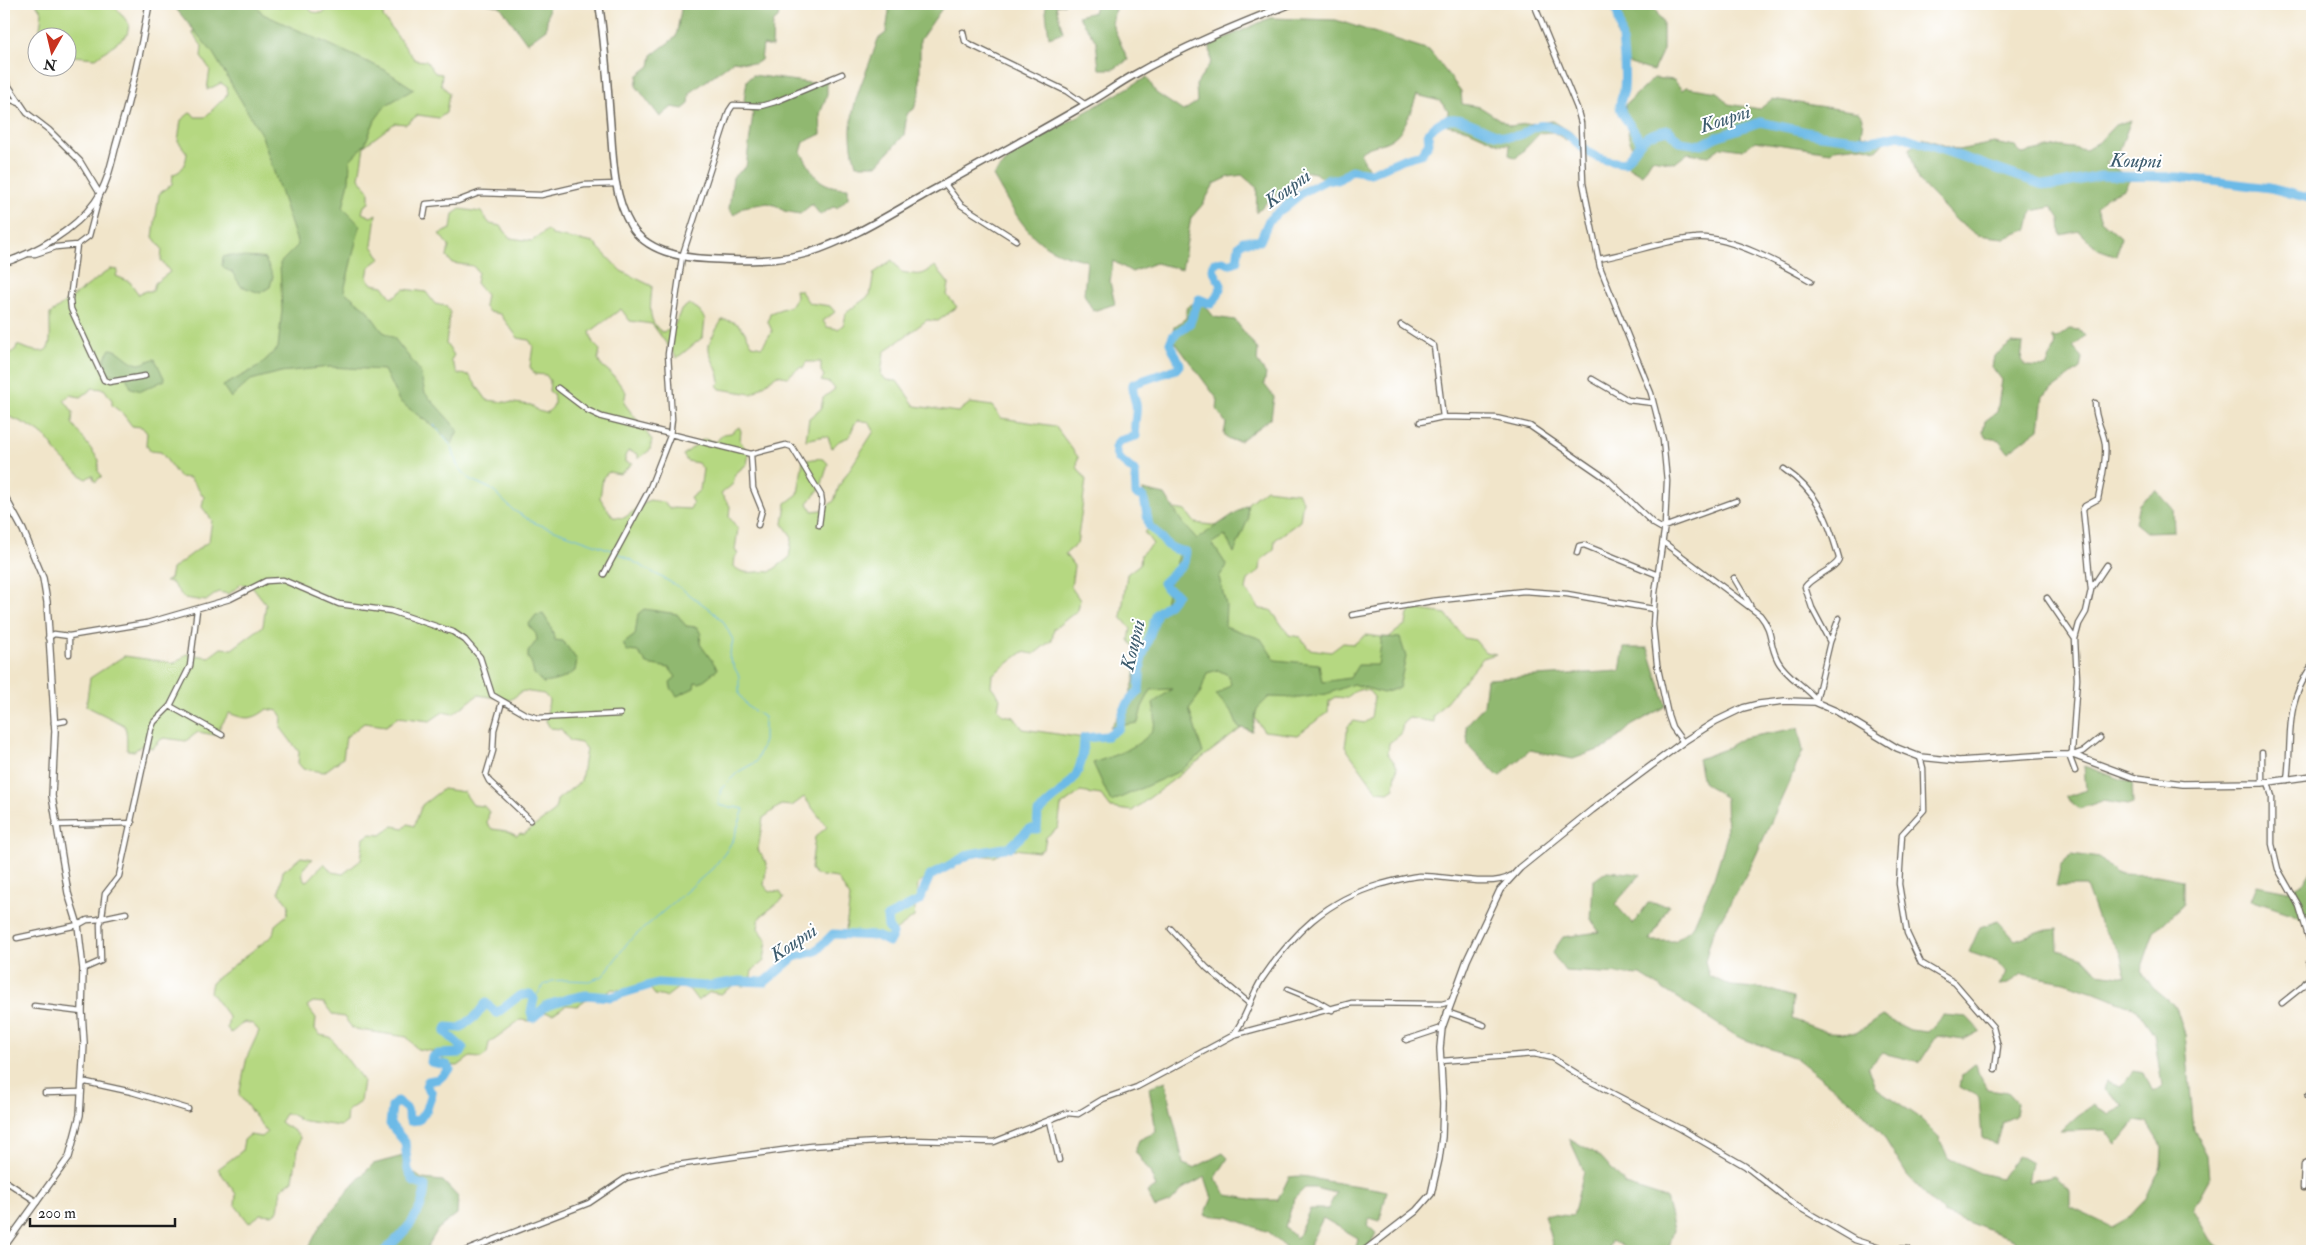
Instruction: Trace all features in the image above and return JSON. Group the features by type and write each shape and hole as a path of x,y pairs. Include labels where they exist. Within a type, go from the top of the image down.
{"main road":[{"path":"599,4 604,35 612,150 617,184 631,226 652,245 682,257 758,260 808,253 832,244 945,184 1155,64 1290,4"}],"street":[{"path":"29,254 35,254 56,247 77,245 89,236 100,194 108,176 128,107 149,4"},
{"path":"1534,4 1573,95 1580,123 1583,183 1598,259 1606,285 1643,372 1653,403 1665,458 1667,480 1664,542 1653,609 1657,664 1661,686 1670,721 1682,742"},
{"path":"963,32 965,41 969,44 1066,91 1086,105"},
{"path":"604,574 649,490 670,436 672,419 668,354 682,257 729,111 733,105 761,106 775,102 842,74"},
{"path":"4,79 27,113 49,130 80,162 100,194"},
{"path":"4,97 19,103"},
{"path":"424,216 426,204 458,201 478,193 541,195 584,185 617,184"},
{"path":"945,184 961,205 1016,240"},
{"path":"4,263 29,254 64,231 92,206 100,194"},
{"path":"1598,259 1698,238 1742,247 1811,281"},
{"path":"77,245 70,299 71,309 104,380 109,382 145,376"},
{"path":"1401,325 1434,346 1443,417"},
{"path":"1592,379 1628,400 1653,403"},
{"path":"558,388 594,414 670,436 751,454 786,446 792,447 821,495 819,525"},
{"path":"2091,590 2083,509 2098,499 2106,448 2104,436 2096,420 2095,403"},
{"path":"1420,422 1443,417 1496,418 1530,426 1607,479 1658,527 1665,528 1736,500"},
{"path":"751,454 753,488 762,510 758,525"},
{"path":"1784,469 1810,490 1824,512 1839,558 1839,562 1816,576 1805,587 1812,608 1830,642"},
{"path":"4,495 23,530 42,578 47,602 54,724 52,796 55,825 68,893 78,925 83,969 82,1012 84,1043 80,1114 69,1157 4,1247"},
{"path":"1664,542 1738,599 1751,606"},
{"path":"1577,553 1579,546 1584,545 1658,575"},
{"path":"2075,771 2071,755 2077,679 2075,639 2079,624 2086,612 2091,590 2107,565"},
{"path":"1734,578 1751,606 1768,624 1771,644 1779,663 1816,701 1897,748 1920,757 1959,761 2071,755 2084,751 2100,738"},
{"path":"48,638 54,634 69,636 147,624 230,599 266,581 275,579 289,582 339,604 391,611 412,616 453,632 465,640 480,658 492,695 525,714 538,718 620,714"},
{"path":"1352,615 1432,602 1524,591 1567,594 1653,609"},
{"path":"2047,598 2075,639"},
{"path":"83,969 101,961 100,924 105,894 119,876 151,729 154,722 170,706 190,666 197,610"},
{"path":"1816,701 1830,642 1839,618"},
{"path":"69,636 69,654"},
{"path":"2287,780 2292,711 2297,694 2312,665"},
{"path":"1232,1036 1241,1025 1261,980 1305,925 1332,904 1374,886 1418,876 1493,881 1507,878 1592,810 1682,742 1716,721 1743,708 1772,702 1816,701"},
{"path":"502,702 494,730 493,751 486,776 530,820"},
{"path":"170,706 222,735"},
{"path":"54,724 65,721"},
{"path":"2262,754 2265,782 2272,797 2272,844 2278,869 2299,906 2308,928 2312,949"},
{"path":"2071,755 2124,775 2147,781 2209,785 2265,782 2312,776"},
{"path":"1920,757 1923,768 1924,810 1902,834 1899,884 1904,922 1912,946 1921,963 1955,982 1993,1027 1998,1046 1995,1069"},
{"path":"55,825 132,823"},
{"path":"1364,1251 1416,1211 1430,1194 1439,1159 1442,1137 1442,1028 1467,960 1495,900 1513,874"},
{"path":"17,938 78,925 87,920 126,912"},
{"path":"1171,929 1207,968 1250,1004"},
{"path":"2312,954 2309,962 2312,992"},
{"path":"2282,1003 2302,987 2310,976"},
{"path":"1288,989 1315,1000 1332,1010"},
{"path":"465,1251 589,1203 626,1178 670,1166 811,1146 910,1140 994,1142 1068,1113 1078,1114 1103,1099 1137,1086 1232,1036 1352,1004 1442,1004 1452,1001"},
{"path":"34,1006 82,1012"},
{"path":"1447,1012 1484,1025"},
{"path":"1406,1040 1442,1028"},
{"path":"1441,1061 1528,1054 1552,1058 1587,1080 1681,1129 1739,1162 1795,1205 1855,1240 1880,1248 1908,1249"},
{"path":"82,1084 86,1082 132,1092 188,1109"},
{"path":"2308,1096 2312,1091"},
{"path":"45,1093 82,1092"},
{"path":"1050,1121 1059,1160"},
{"path":"2303,1188 2304,1164 2312,1160"},
{"path":"4,1180 37,1202"}],"green space":[{"path":"36,4 104,4 115,6 129,24 127,35 96,58 78,56 78,28 40,28 42,12"},
{"path":"172,4 255,4 263,14 383,69 414,89 386,105 375,120 365,144 350,160 349,181 343,208 360,225 344,291 367,310 382,331 394,338 420,371 425,393 458,430 452,444 438,430 399,401 384,370 330,367 281,372 251,380 231,398 223,386 258,367 278,348 282,310 280,263 298,245 262,136 213,53"},
{"path":"177,4 277,4 279,7 284,4 306,4 312,12 322,13 335,4 384,4 383,17 415,60 426,61 435,73 442,74 441,84 449,93 446,113 439,118 418,115 406,124 395,123 364,146 359,178 369,190 369,203 364,206 362,213 371,217 376,214 372,246 381,258 369,267 367,278 372,284 383,286 392,298 404,289 426,292 435,304 446,306 450,312 446,344 454,355 451,360 458,374 469,375 487,400 531,405 538,411 546,413 553,407 554,403 553,394 549,391 550,381 546,375 535,374 530,367 533,346 529,340 518,338 500,314 489,312 484,306 486,295 476,283 478,272 473,266 452,263 447,257 449,246 439,234 451,229 453,214 460,209 481,212 490,224 501,226 510,238 532,241 547,230 552,235 594,243 621,271 652,286 652,317 657,328 662,332 673,329 681,310 689,304 698,309 705,319 703,337 677,358 652,324 630,321 621,309 590,332 593,343 600,350 598,359 600,364 612,374 626,392 624,403 652,440 650,450 638,459 638,454 628,451 625,456 625,462 632,464 620,474 609,472 603,477 600,498 613,517 624,518 649,500 663,502 670,508 690,509 693,503 690,498 700,490 703,469 698,463 687,461 683,455 704,439 716,442 723,434 731,433 739,427 741,431 740,441 749,454 747,464 735,474 733,484 721,494 730,506 729,517 738,529 735,550 738,554 735,557 734,566 742,571 770,572 789,558 792,537 783,524 786,503 798,494 803,460 823,459 828,464 821,487 808,503 812,511 822,510 834,501 839,486 874,431 869,422 859,420 855,423 849,437 839,441 832,448 828,437 824,436 806,440 809,418 821,409 823,398 835,389 830,383 821,381 824,376 821,371 821,362 806,362 803,368 800,367 787,377 777,375 752,394 720,389 717,385 720,383 718,373 710,354 709,345 722,320 738,324 752,345 762,347 772,331 768,322 770,313 790,306 796,297 795,290 800,290 809,303 830,306 835,312 823,321 827,327 838,329 844,324 846,313 870,295 874,273 892,260 901,272 912,274 923,274 935,266 949,284 947,295 957,307 938,321 927,320 884,352 881,374 886,380 897,381 915,406 958,412 970,403 992,406 1001,418 1055,426 1078,457 1077,467 1086,480 1077,544 1065,554 1074,566 1071,587 1080,600 1078,610 1054,629 1052,640 1034,654 1023,652 992,675 991,686 1000,698 998,709 1003,715 1014,717 1023,729 1098,740 1129,717 1138,652 1129,640 1131,629 1121,617 1127,574 1140,564 1141,554 1153,544 1144,532 1175,509 1186,511 1195,523 1228,527 1246,514 1248,503 1266,489 1298,493 1303,500 1300,521 1275,540 1274,550 1261,560 1260,570 1248,580 1246,590 1260,609 1271,610 1289,635 1300,637 1309,649 1331,652 1343,643 1354,644 1366,635 1388,638 1406,624 1408,614 1414,609 1446,614 1464,638 1475,640 1485,652 1496,654 1483,658 1433,717 1434,722 1409,718 1403,723 1401,734 1389,743 1388,754 1397,766 1394,788 1388,792 1377,791 1345,747 1348,726 1354,721 1364,723 1371,718 1374,697 1369,691 1358,689 1346,698 1335,697 1329,701 1328,712 1297,735 1264,731 1255,718 1132,811 1111,808 1101,795 1080,792 1061,806 1058,828 1046,837 1044,848 1038,852 1006,848 994,857 972,854 960,863 949,861 918,884 914,917 883,940 850,935 846,929 850,897 837,878 815,875 811,869 815,837 827,827 804,797 792,806 781,805 763,818 758,850 767,863 764,885 769,891 780,892 784,898 760,917 758,928 767,940 764,961 752,971 750,981 744,986 734,985 721,994 710,992 698,1001 689,989 678,988 666,997 655,995 646,983 634,992 612,989 600,998 589,997 577,1006 566,1005 553,1014 543,1012 530,1021 520,1020 489,1043 487,1054 481,1058 470,1057 458,1066 447,1065 438,1052 417,1049 407,1037 353,1029 344,1017 333,1015 324,1003 313,1002 307,1006 316,1018 315,1029 320,1035 330,1037 363,1080 360,1102 347,1111 346,1122 340,1126 298,1120 298,1118 291,1114 285,1114 280,1122 300,1137 293,1180 281,1189 278,1211 272,1215 261,1214 249,1223 235,1205 236,1194 218,1169 242,1151 244,1140 250,1135 261,1137 267,1132 239,1095 247,1057 259,1031 253,1024 244,1022 231,1033 227,1028 229,1017 210,992 212,982 273,935 275,925 287,915 289,905 279,892 283,871 301,857 313,859 303,871 305,881 309,880 324,863 332,872 343,874 361,860 364,838 370,834 381,835 393,826 404,828 408,824 414,826 422,805 443,789 464,792 473,805 484,806 489,812 487,823 492,829 507,831 517,836 520,833 524,834 555,811 557,800 581,781 586,749 581,743 570,741 561,729 550,728 546,721 549,700 544,694 523,691 510,700 478,695 453,714 443,712 430,721 398,717 386,726 364,723 346,737 343,758 324,772 303,769 298,763 299,752 281,728 282,717 278,711 267,709 249,718 229,713 215,735 198,732 186,741 164,738 156,742 158,743 152,748 141,746 134,751 127,750 124,725 86,706 90,678 124,656 175,663 187,654 209,657 221,648 232,649 263,626 266,604 252,586 241,584 229,594 218,592 206,601 184,598 171,582 165,582 170,579 172,569 209,541 212,520 202,507 204,497 190,478 179,477 161,452 150,451 146,444 147,433 142,427 132,426 123,414 112,405 112,400 104,389 93,388 81,397 70,395 64,400 73,412 72,423 99,460 98,471 102,476 95,482 92,475 86,479 71,467 44,436 24,423 7,416 4,409 4,358 16,349 17,345 30,350 45,350 50,341 50,314 110,269 118,270 116,276 130,282 139,295 145,291 153,291 155,283 170,272 161,260 162,249 153,237 159,194 172,184 173,174 182,169 186,160 187,153 178,141 181,120 191,112 195,117 205,117 228,94 227,87 221,83 207,90 210,69 201,57 202,46 193,34 195,23"},
{"path":"488,4 549,4 546,29 527,43 500,6"},
{"path":"682,4 784,4 780,7 778,18 773,22 772,47 763,45 761,60 755,64 733,61 690,93 689,104 683,109 672,107 660,117 636,86 638,75 650,66 652,55 676,37"},
{"path":"890,4 945,4 920,40 920,92 914,109 907,114 904,135 877,165 856,165 852,147 852,115 860,86 878,39 886,33"},
{"path":"1045,4 1065,4 1056,6 1063,32 1049,37"},
{"path":"1097,4 1116,4 1112,24 1128,60 1114,69 1099,69 1096,41 1078,16 1094,12"},
{"path":"1611,4 1652,4 1663,23 1663,50 1653,71 1627,63 1617,34 1616,16"},
{"path":"1270,18 1336,20 1429,50 1461,91 1462,104 1480,107 1510,126 1553,121 1574,134 1566,140 1553,132 1540,133 1516,158 1509,155 1510,145 1500,144 1464,128 1447,125 1448,111 1440,101 1417,95 1400,132 1390,140 1367,148 1360,153 1368,168 1329,182 1315,173 1299,170 1292,177 1297,188 1291,201 1274,195 1256,213 1257,188 1242,175 1229,177 1214,184 1203,204 1191,218 1182,269 1155,263 1132,272 1113,261 1110,282 1115,304 1093,311 1084,294 1087,261 1057,252 1036,238 1019,219 993,176 1017,151 1147,77 1156,93 1183,111 1197,102 1196,85 1211,62 1210,45"},
{"path":"753,75 818,84 827,77 827,95 820,114 821,134 804,142 801,152 818,179 830,185 848,188 848,198 837,208 833,207 820,215 812,204 800,214 784,211 768,203 743,207 734,215 729,209 733,177 746,167 753,114 744,101 747,80"},
{"path":"1654,78 1674,80 1682,90 1686,87 1718,92 1728,104 1760,109 1772,99 1858,112 1863,118 1861,135 1886,140 1877,150 1860,146 1834,149 1831,152 1755,141 1743,150 1721,147 1709,156 1688,153 1675,163 1652,159 1642,175 1622,163 1633,148 1629,139 1625,105"},
{"path":"2131,120 2118,154 2106,163 2131,178 2124,189 2105,197 2096,208 2101,220 2121,237 2117,256 2098,249 2079,231 2061,235 2060,219 2052,207 2032,211 2028,229 2004,238 1977,235 1957,221 1918,180 1909,149 1923,138 1958,150 1994,143 2015,147 2023,154 2058,146 2086,150 2099,142 2115,125"},
{"path":"231,255 265,259 273,276 270,287 260,293 241,286 232,272 225,269 222,265 223,257"},
{"path":"1194,303 1204,304 1214,317 1235,320 1258,350 1257,361 1266,374 1264,384 1274,397 1271,418 1240,441 1229,440 1224,434 1226,423 1217,410 1218,400 1172,338 1174,327 1186,318 1187,307"},
{"path":"2069,329 2080,330 2085,336 2073,346 2082,358 2080,369 2043,396 2039,429 2008,452 1999,440 1988,438 1983,432 1985,421 1997,412 2002,380 1992,367 1994,356 2012,343 2023,344 2021,360 2026,366 2046,367 2056,344 2052,337 2057,338"},
{"path":"110,349 118,351 131,361 139,364 155,359 165,380 141,391 131,388 126,377 107,375 104,362"},
{"path":"1143,490 1165,495 1182,522 1197,539 1247,505 1248,519 1234,553 1225,535 1212,543 1227,566 1219,577 1226,605 1225,626 1261,639 1275,660 1319,664 1322,682 1350,678 1358,665 1378,665 1382,637 1400,638 1406,657 1399,688 1383,693 1353,684 1327,694 1299,698 1269,697 1257,709 1252,731 1238,727 1232,712 1216,695 1231,684 1228,675 1218,670 1207,673 1200,694 1189,709 1203,753 1180,771 1111,802 1093,763 1129,749 1146,738 1152,731 1155,723 1153,703 1172,689 1151,690 1142,707 1138,723 1110,727 1126,705 1152,628 1165,605 1168,586 1179,556 1149,523"},
{"path":"2156,490 2173,509 2174,531 2146,532 2135,523 2139,504"},
{"path":"644,609 677,614 686,626 697,627 701,634 700,644 718,669 700,683 695,682 694,688 677,696 671,688 670,682 676,677 669,668 647,664 638,652 627,651 623,644 635,635 638,614"},
{"path":"543,614 550,625 555,640 563,641 577,660 575,671 571,674 543,683 534,674 528,658 528,652 537,640 536,634 528,625 536,615"},
{"path":"1624,648 1648,648 1666,706 1631,726 1609,746 1573,759 1530,750 1499,777 1468,745 1466,726 1484,705 1487,679 1620,671"},
{"path":"1798,728 1803,751 1752,864 1712,935 1705,961 1709,976 1731,986 1767,989 1793,997 1792,1019 1827,1032 1856,1033 1882,1016 1910,1030 1928,1032 1943,1015 1967,1017 1980,1031 1963,1040 1937,1036 1920,1062 1882,1053 1868,1068 1875,1087 1919,1117 1939,1137 1948,1158 1980,1173 2001,1178 2018,1155 2032,1163 2028,1182 2054,1176 2070,1190 2070,1207 2112,1227 2128,1218 2146,1199 2161,1166 2162,1147 2147,1123 2136,1121 2116,1145 2105,1130 2061,1131 2077,1116 2093,1105 2110,1114 2125,1106 2104,1090 2106,1081 2121,1086 2133,1071 2144,1073 2153,1092 2162,1086 2154,1034 2137,1009 2064,982 2022,974 2008,984 1999,985 2008,972 1997,962 1969,952 1980,927 1998,921 2015,940 2040,931 2057,929 2058,950 2084,958 2098,973 2126,977 2120,953 2099,923 2086,886 2056,886 2061,864 2072,854 2100,858 2116,874 2157,875 2183,880 2183,905 2154,932 2141,970 2153,988 2176,1007 2185,1034 2194,1130 2207,1155 2209,1179 2193,1208 2211,1240 2224,1251 2023,1251 2013,1239 1943,1213 1907,1175 1882,1134 1860,1109 1796,1058 1738,1037 1641,975 1565,971 1552,953 1563,937 1599,932 1591,919 1593,881 1607,871 1641,874 1615,904 1633,924 1648,903 1669,905 1650,941 1675,941 1693,927 1714,878 1727,836 1726,798 1703,782 1698,759 1723,750 1743,738"},
{"path":"2084,766 2132,783 2133,803 2127,805 2102,801 2079,809 2066,797 2086,790"},
{"path":"2312,869 2312,926 2292,914 2251,900 2257,885 2288,891 2303,883"},
{"path":"1976,1063 1978,1072 1987,1089 2008,1092 2017,1102 2015,1116 2002,1122 1996,1145 1982,1138 1979,1097 1960,1087 1962,1075"},
{"path":"1166,1081 1183,1164 1194,1168 1223,1153 1228,1158 1215,1179 1227,1195 1256,1200 1278,1200 1289,1177 1296,1176 1387,1191 1380,1221 1370,1218 1367,1225 1376,1233 1367,1251 1356,1247 1358,1238 1323,1218 1309,1246 1314,1251 1290,1251 1268,1232 1228,1217 1205,1215 1212,1198 1205,1177 1184,1188 1171,1202 1155,1208 1147,1192 1156,1187 1150,1172 1135,1151 1139,1140 1156,1132 1149,1087","holes":["1305,1188 1315,1188 1336,1193 1328,1209 1310,1209 1297,1238 1285,1228 1294,1199"]},
{"path":"1569,1138 1601,1157 1626,1185 1666,1198 1674,1229 1668,1251 1628,1251 1611,1240 1607,1251 1554,1251 1544,1214 1573,1216 1584,1171"},
{"path":"407,1155 407,1168 422,1179 443,1181 458,1197 457,1214 438,1229 425,1251 307,1251 320,1226 350,1188 373,1164"}],"waterway":[{"path":"1615,4 1620,24 1624,58 1624,90 1620,103 1621,110 1640,142"},
{"name":"Koupni","path":"384,1251 412,1222 421,1205 425,1186 414,1182 408,1170 405,1142 390,1124 392,1107 397,1101 407,1109 410,1121 419,1120 427,1109 432,1093 426,1086 428,1081 439,1079 450,1069 447,1065 431,1062 432,1057 438,1054 461,1053 463,1048 445,1032 447,1027 460,1028 476,1016 486,1003 497,1013 519,996 530,994 534,999 531,1012 533,1018 547,1005 567,999 586,995 611,997 657,983 706,986 739,981 765,982 794,957 816,951 833,934 877,936 889,942 893,934 888,927 887,917 919,901 930,876 970,854 1010,847 1029,829 1037,829 1038,813 1065,789 1076,774 1083,753 1084,738 1107,736 1119,728 1126,707 1139,691 1141,661 1157,613 1171,602 1177,594 1166,588 1163,583 1184,563 1186,552 1172,548 1149,526 1144,498 1136,494 1135,472 1118,458 1115,448 1119,441 1136,436 1136,404 1133,384 1176,369 1180,364 1170,343 1173,336 1190,323 1199,299 1211,304 1218,295 1221,285 1213,270 1214,263 1223,261 1229,264 1237,261 1239,246 1243,241 1260,241 1269,220 1303,192 1328,179 1338,180 1351,170 1371,173 1403,159 1421,154 1429,143 1428,133 1439,123 1450,119 1460,119 1503,136 1521,135 1536,126 1554,128 1565,133 1586,151 1595,156 1624,163 1645,138 1658,132 1668,130 1680,142 1701,145 1716,137 1760,122 1821,135 1872,141 1899,135 2040,184 2052,186 2100,176 2179,177 2270,188 2312,199"},
{"path":"434,425 452,447 457,465 469,479 491,489 513,510 535,523 614,551"},
{"path":"534,999 544,985 552,981 589,981 603,976 628,942 712,869 733,840 744,809 718,805 721,789 738,772 756,762 764,741 764,717 748,707 739,694 739,676 729,657 733,640 723,621 679,587 618,553"}]}
